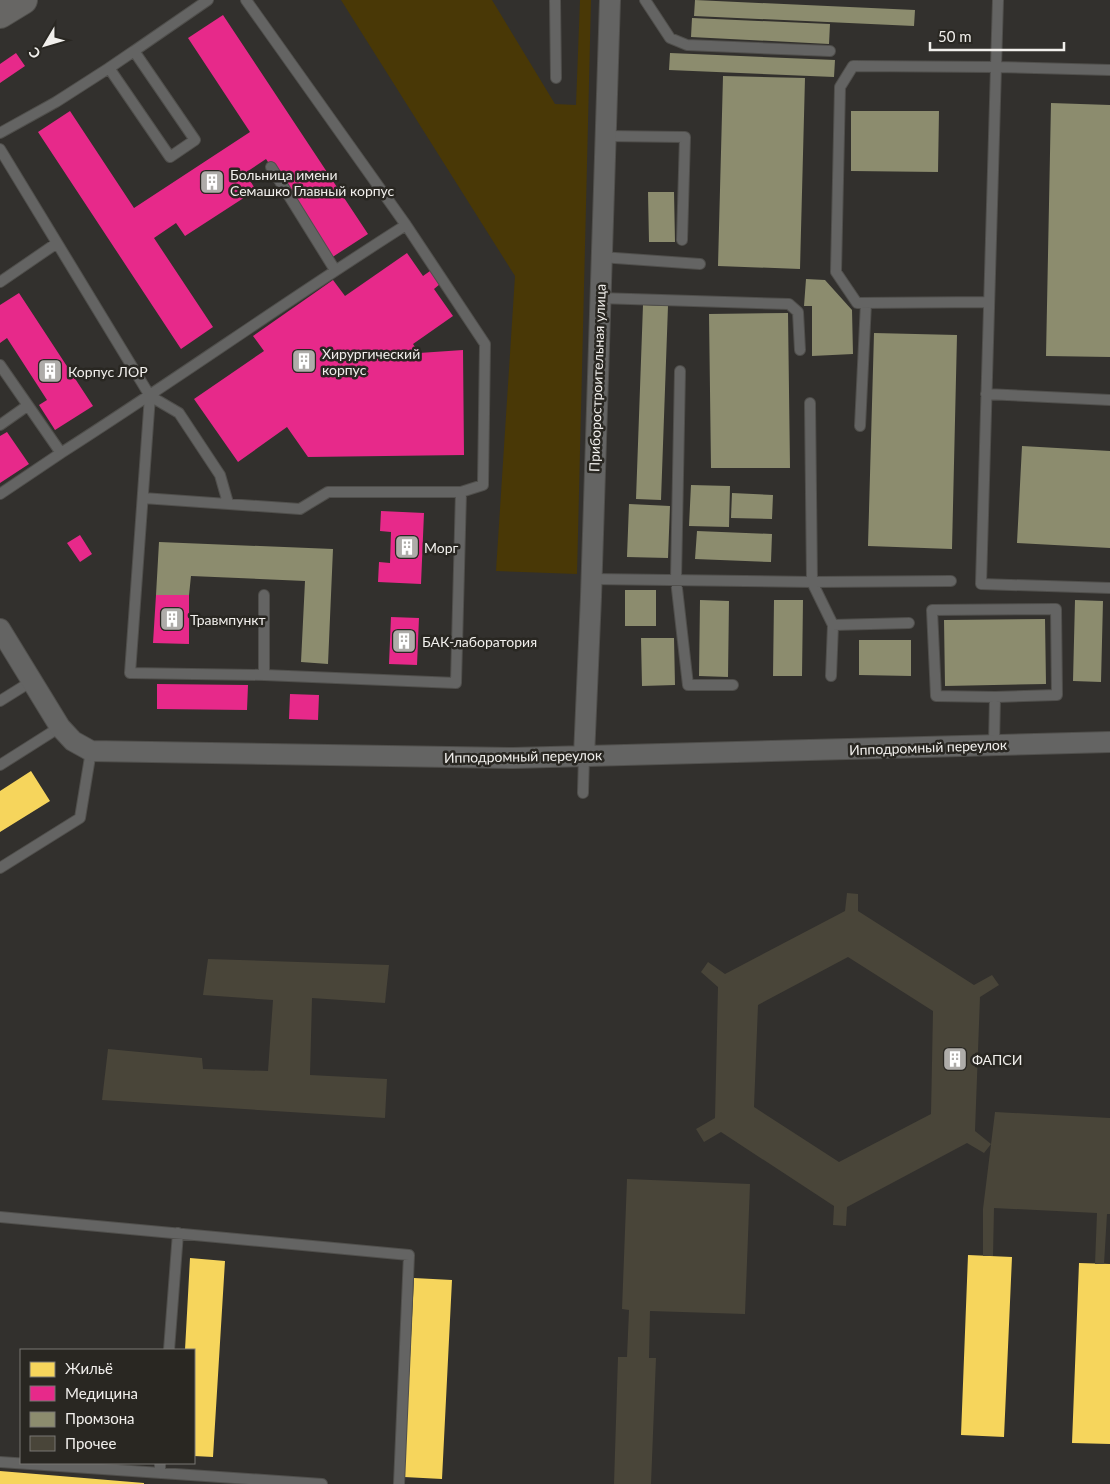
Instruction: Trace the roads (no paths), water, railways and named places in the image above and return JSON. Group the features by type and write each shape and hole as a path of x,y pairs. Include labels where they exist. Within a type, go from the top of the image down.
{"main road":[{"path":"0,14 23,0"}],"street":[{"name":"Приборостроительная улица","path":"584,756 592,579 599,298 610,0"},
{"path":"0,629 60,727 73,741 91,751"},
{"name":"Ипподромный переулок","path":"91,751 479,758 1110,742"}],"lane":[{"path":"0,133 56,102 208,0"},
{"path":"143,498 300,509 328,492 460,492 483,485 485,344 406,225 246,0"},
{"path":"555,0 556,78"},
{"path":"645,0 670,38 687,45 830,51"},
{"path":"998,0 981,584 1110,588"},
{"path":"108,68 170,157 194,140 134,51"},
{"path":"989,302 857,303 836,272 840,88 853,66 1110,70"},
{"path":"605,136 685,138 682,240"},
{"path":"0,149 150,396 179,413 220,476 228,503"},
{"path":"270,167 335,270"},
{"path":"0,494 150,396 335,270 406,225"},
{"path":"0,282 57,244"},
{"path":"601,257 700,264"},
{"path":"599,298 789,304 798,312 800,350"},
{"path":"860,426 866,303"},
{"path":"0,365 61,453"},
{"path":"680,371 676,580 688,684 733,685"},
{"path":"986,394 1110,400"},
{"path":"150,396 130,673 264,675 456,683 460,492"},
{"path":"810,403 812,582 833,625 831,676"},
{"path":"0,425 27,406"},
{"path":"592,579 812,582 952,581"},
{"path":"264,595 264,675"},
{"path":"1056,609 1057,695 995,697 936,696 932,610 1056,609"},
{"path":"833,625 909,623"},
{"path":"0,701 32,681"},
{"path":"994,745 995,697"},
{"path":"0,765 60,727"},
{"path":"0,868 80,818 91,751"},
{"path":"583,794 584,756"},
{"path":"0,1217 409,1255 399,1484"},
{"path":"169,1349 178,1233"},
{"path":"0,1462 20,1463"},
{"path":"53,1464 160,1468 322,1484"}],"place":[{"name":"Больница имени Семашко Главный корпус","path":"212,182"},
{"name":"Хирургический корпус","path":"304,361"},
{"name":"Корпус ЛОР","path":"50,371"},
{"name":"Морг","path":"407,547"},
{"name":"Травмпункт","path":"172,619"},
{"name":"БАК-лаборатория","path":"404,641"},
{"name":"ФАПСИ","path":"955,1059"}]}
